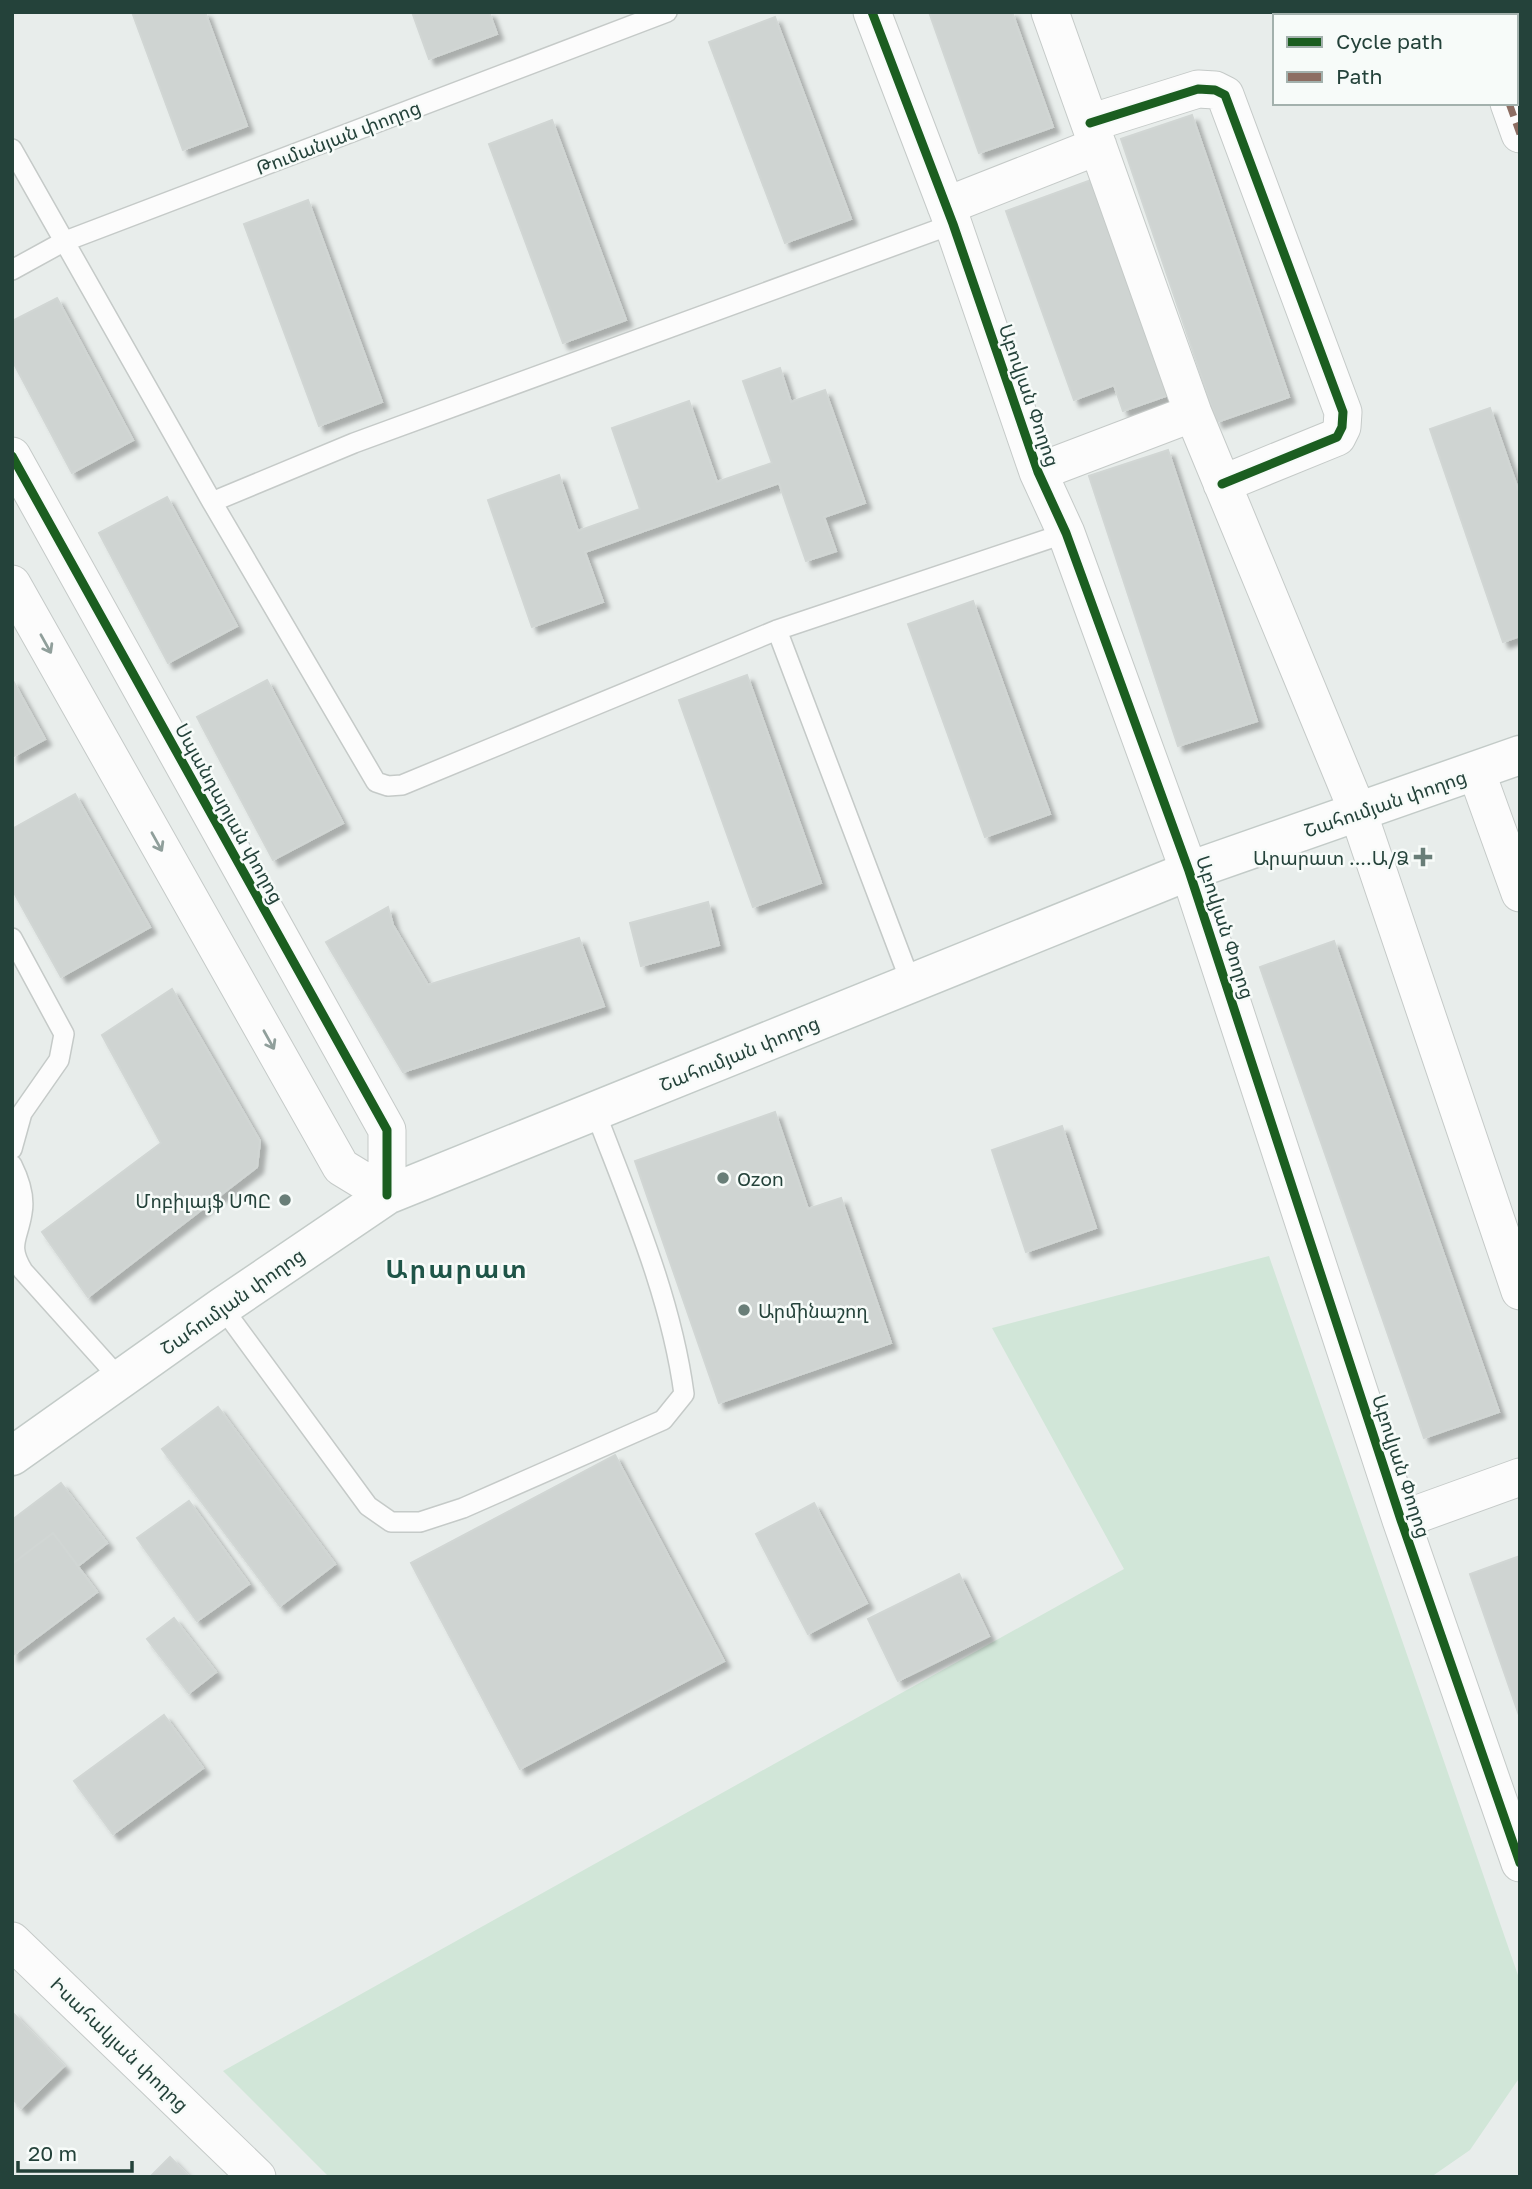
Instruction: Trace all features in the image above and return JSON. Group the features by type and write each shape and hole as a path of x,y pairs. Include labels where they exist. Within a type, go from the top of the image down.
{"main road":[{"name":"Շահումյան փողոց","path":"12,1456 222,1307 387,1195 1189,871 1520,755"}],"street":[{"name":"Աբովյան Փողոց","path":"872,12 950,215 1038,472 1066,533 1189,871 1401,1520 1520,1863"},
{"path":"1050,12 1193,413 1358,812 1520,1292"},
{"path":"950,215 1094,135 1198,89 1215,90 1225,95 1343,411 1342,426 1336,437 1222,484"},
{"path":"1510,105 1520,134"},
{"path":"1038,472 1193,413"},
{"name":"Սպանդարյան փողոց","path":"12,456 387,1130 387,1195"},
{"path":"12,584 341,1167 387,1195"},
{"path":"1476,771 1520,893"},
{"path":"1401,1520 1520,1477"},
{"name":"Իսահակյան փողոց","path":"12,1941 257,2177"}],"lane":[{"name":"Թումանյան փողոց","path":"12,270 63,242 667,12"},
{"path":"12,149 212,502 376,782 388,786 402,785 778,630 1066,533"},
{"path":"212,502 354,443 950,215"},
{"path":"778,630 912,983"},
{"path":"12,938 64,1034 59,1060 22,1113 12,1149"},
{"path":"222,1307 368,1506 391,1522 420,1522 463,1508 663,1419 684,1394 680,1361 651,1256 595,1111"},
{"path":"12,1165 19,1180 23,1212 15,1233 15,1258 23,1271 120,1379"}],"green space":[{"path":"1269,1256 1520,1981 1520,2077 1470,2150 1431,2177 329,2177 223,2071 1124,1569 992,1328"}],"building":[{"path":"132,12 205,12 247,126 183,150"},
{"path":"412,12 489,12 497,34 429,59"},
{"path":"929,12 1012,12 1053,127 979,153"},
{"path":"1520,12 1520,28 1518,14 1498,14"},
{"path":"775,17 851,219 785,243 709,42"},
{"path":"1192,115 1289,397 1217,422 1121,139"},
{"path":"552,120 626,320 563,343 489,144"},
{"path":"1091,180 1169,395 1123,411 1114,385 1074,400 1006,211"},
{"path":"308,200 382,402 319,426 244,224"},
{"path":"57,298 133,440 72,473 12,360 12,321"},
{"path":"780,368 791,402 825,390 865,503 824,517 836,551 806,561 779,483 585,552 603,602 532,627 488,500 559,475 578,531 640,509 612,428 689,401 717,482 772,463 743,381"},
{"path":"1490,408 1520,495 1520,636 1503,642 1430,429"},
{"path":"1168,450 1257,721 1178,746 1089,476"},
{"path":"167,497 237,626 168,663 99,533"},
{"path":"973,601 1050,814 985,837 908,624"},
{"path":"747,675 821,883 753,907 679,700"},
{"path":"12,679 45,739 12,757"},
{"path":"267,680 343,823 273,860 197,717"},
{"path":"75,794 150,927 61,977 12,889 12,829"},
{"path":"708,902 719,945 641,966 630,923"},
{"path":"388,907 393,925 428,985 579,938 604,1006 403,1072 326,942"},
{"path":"1334,941 1499,1412 1424,1438 1260,967"},
{"path":"172,989 260,1141 257,1167 88,1297 42,1232 161,1143 102,1035"},
{"path":"775,1112 808,1209 841,1198 891,1343 719,1403 635,1161"},
{"path":"1062,1126 1096,1228 1026,1252 992,1150"},
{"path":"218,1407 335,1564 280,1606 162,1449"},
{"path":"615,1455 724,1661 520,1769 411,1563"},
{"path":"61,1483 107,1543 78,1566 53,1533 12,1564 12,1520"},
{"path":"189,1501 249,1584 197,1621 137,1538"},
{"path":"814,1503 867,1603 808,1634 756,1534"},
{"path":"53,1533 97,1592 12,1656 12,1564"},
{"path":"1520,1556 1520,1718 1470,1574"},
{"path":"959,1574 989,1636 898,1681 868,1619"},
{"path":"174,1618 216,1672 189,1693 147,1639"},
{"path":"164,1715 203,1768 113,1834 74,1781"},
{"path":"12,2012 64,2066 21,2108 12,2098"},
{"path":"170,2157 189,2177 150,2177"}],"marked path":[{"path":"1510,105 1520,134"}],"cycle path":[{"path":"872,12 953,224 1038,472 1066,533 1189,871 1401,1520 1520,1863"},
{"path":"1090,123 1198,89 1215,90 1225,95 1343,412 1342,427 1337,437 1222,484"},
{"path":"12,456 387,1130 387,1195"}],"place":[{"name":"Արարատ ....Ա/Ձ","path":"1423,857"},
{"name":"Ozon","path":"723,1178"},
{"name":"Մոբիլայֆ ՍՊԸ","path":"285,1200"},
{"name":"Արմինաշող","path":"744,1310"}],"district":[{"name":"Արարատ","path":"457,1268"}]}
